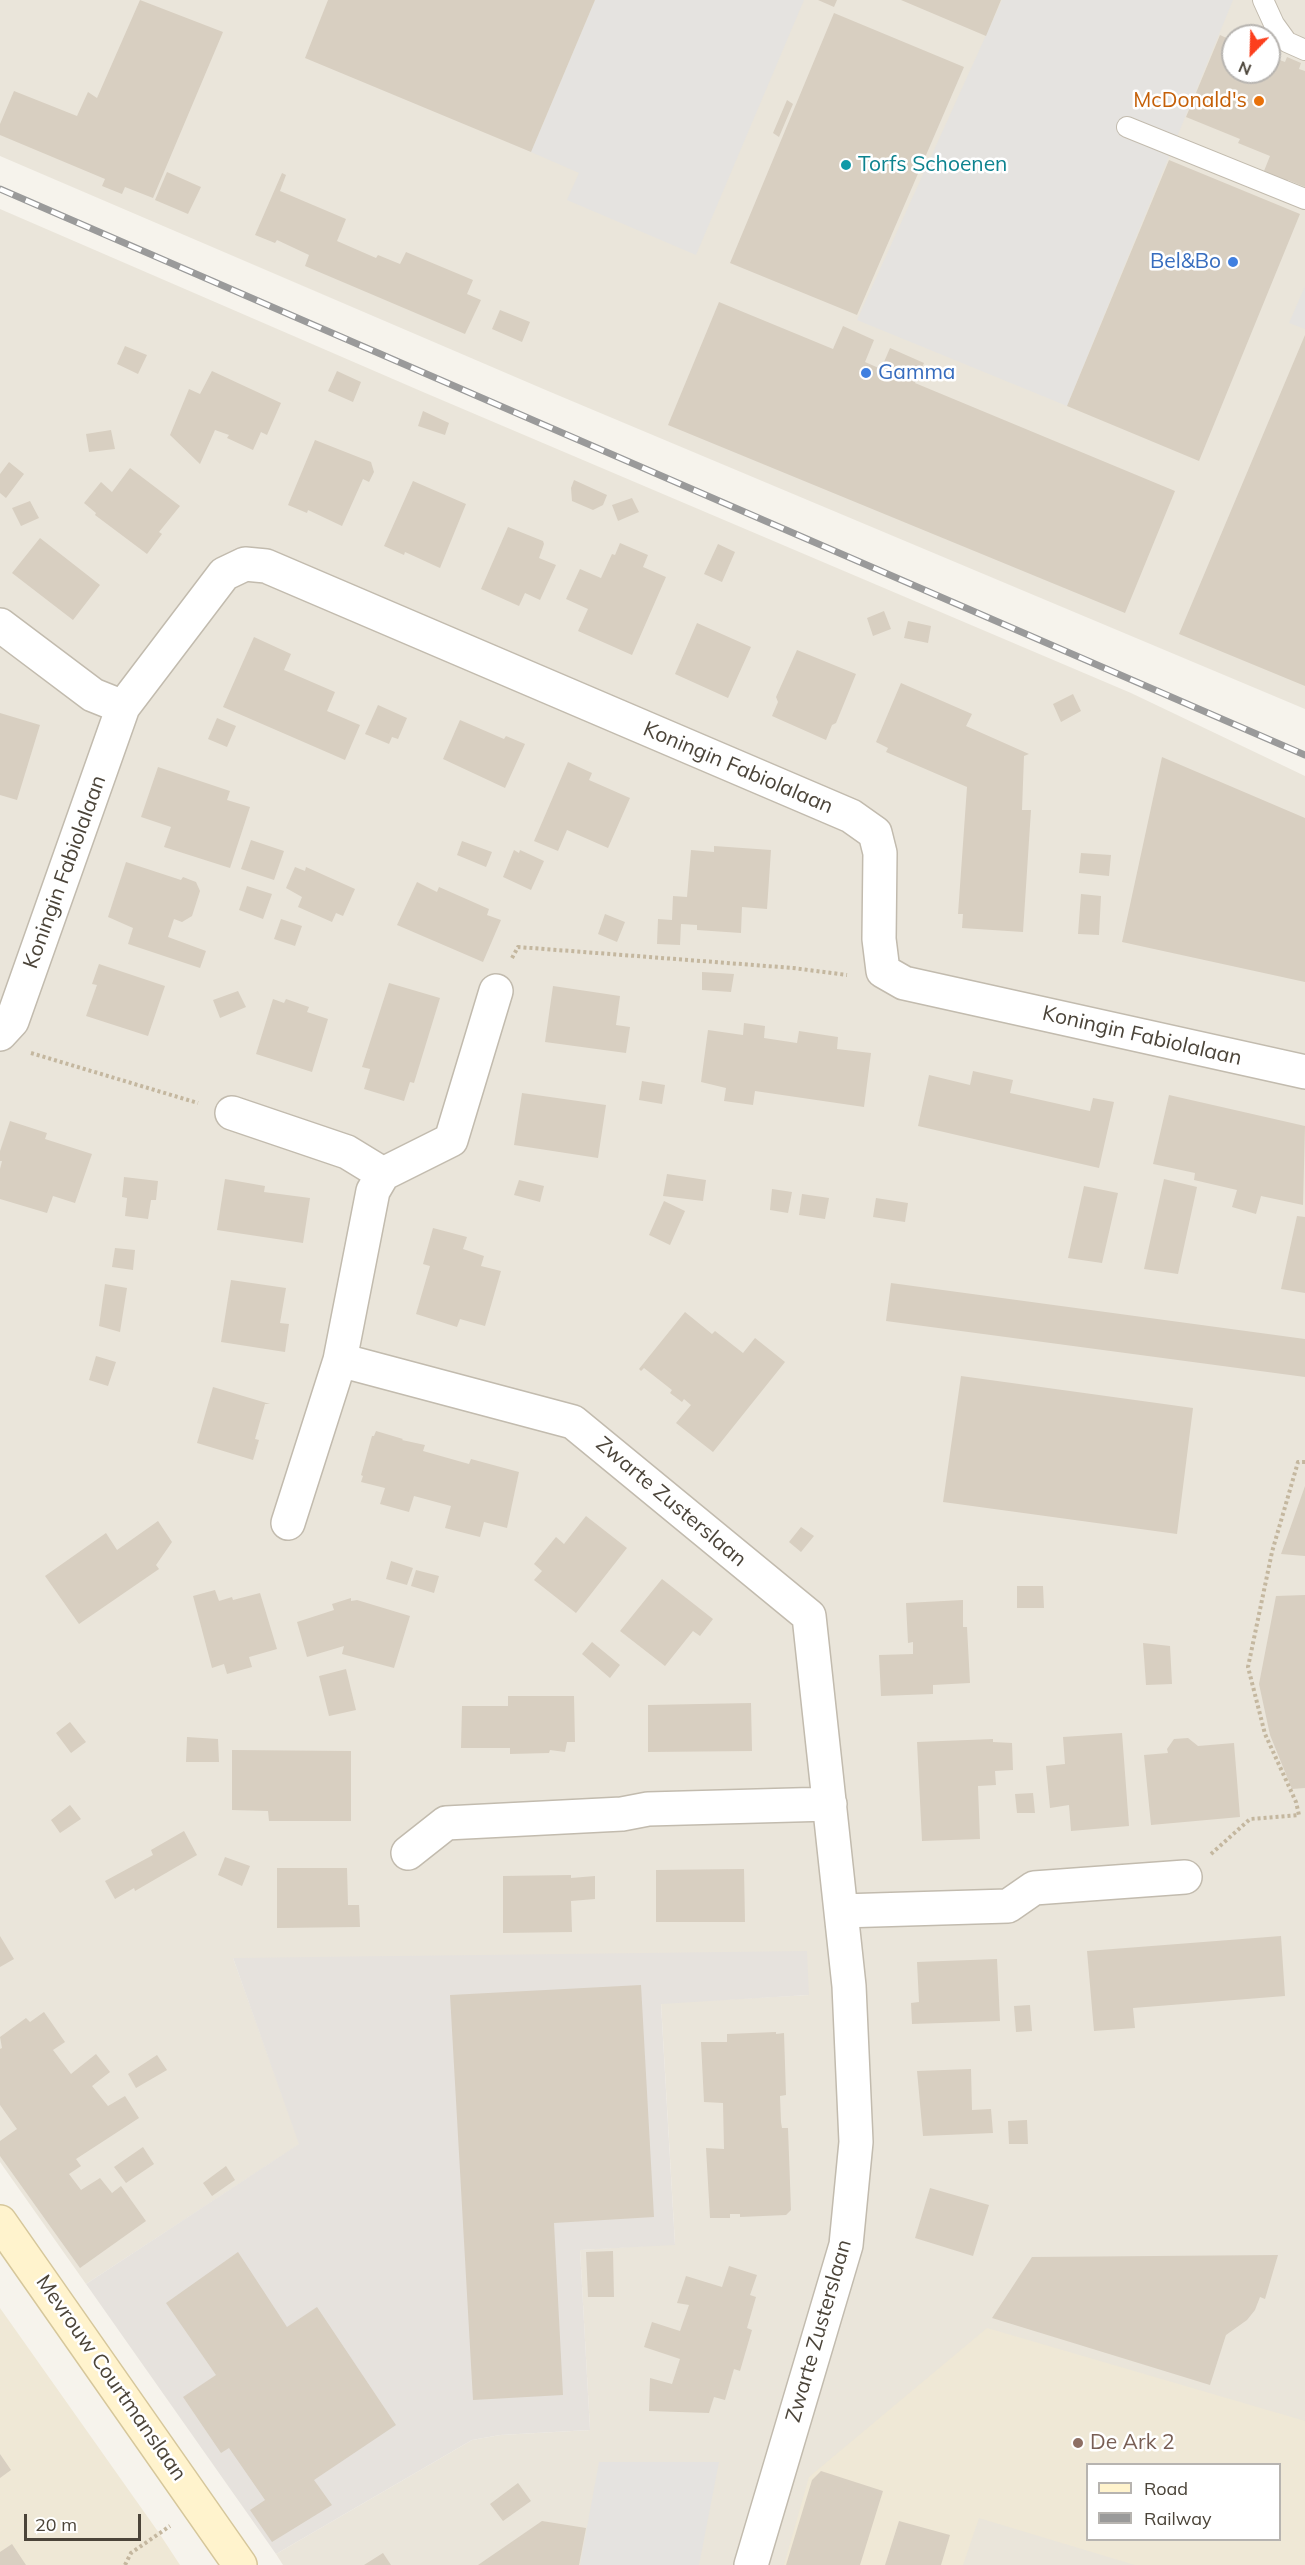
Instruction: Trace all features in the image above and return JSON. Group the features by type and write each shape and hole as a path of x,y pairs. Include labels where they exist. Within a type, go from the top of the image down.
{"street":[{"name":"Koningin Fabiolalaan","path":"6,1028 123,707 224,574 245,564 266,566 851,816 875,833 880,853 879,939 883,971 904,983 1305,1072"},
{"path":"0,625 93,695 123,707"},
{"path":"288,1523 340,1359 373,1191 383,1174 451,1140 496,991"},
{"path":"232,1113 347,1152 383,1174"},
{"name":"Zwarte Zusterslaan","path":"340,1359 573,1422 809,1616 849,1986 856,2142 846,2245 751,2565"},
{"path":"408,1853 446,1822 622,1814 648,1809 830,1804"},
{"path":"841,1911 1008,1906 1034,1888 1185,1877"},
{"name":"Mevrouw Courtmanslaan","path":"0,2222 240,2565"}],"lane":[{"path":"1263,0 1274,24 1287,42 1305,50"},
{"path":"1127,127 1305,199"}],"path":[{"path":"496,991 518,946 793,968 848,975"},
{"path":"6,1028 32,1055 232,1113"},
{"path":"1185,1877 1250,1820 1299,1815 1296,1802 1265,1734 1248,1667 1281,1517 1298,1462 1305,1462"},
{"path":"125,2565 131,2553 201,2507"}],"shaded area":[{"path":"0,0 1305,0 1305,709 548,391 0,156"},
{"path":"595,0 804,0 696,255 567,200 579,173 531,152"},
{"path":"1002,0 1233,0 1223,24 1221,24 1221,29 1067,406 857,320"},
{"path":"0,209 423,392 1131,693 1305,776 1305,2565 283,2565 276,2554 472,2440 500,2435 590,2430 580,2250 675,2244 661,2003 809,1995 233,1958 300,2144 86,2284 0,2162"},
{"path":"1305,286 1305,329 1289,323"},
{"path":"807,1951 809,1995 661,2004 675,2245 580,2250 590,2430 500,2435 472,2440 276,2554 86,2284 299,2144 233,1958"},
{"path":"0,2308 159,2533 180,2565 0,2565"},
{"name":"De Ark 2","path":"987,2328 1305,2421 1305,2565 1135,2565 979,2518 963,2565 784,2565 809,2477"},
{"path":"599,2462 719,2462 699,2565 580,2565"}],"building":[{"path":"140,0 223,32 153,198 125,187 122,194 102,186 105,179 0,135 0,124 14,91 77,116 88,92 97,98"},
{"path":"328,0 595,0 531,152 305,58"},
{"path":"818,0 837,0 834,7"},
{"path":"901,0 1001,0 986,36"},
{"name":"Torfs Schoenen","path":"834,13 964,67 857,315 730,263"},
{"path":"1220,35 1221,84 1281,84 1281,60 1285,62 1287,57 1301,63 1299,69 1305,71 1305,187 1288,180 1286,186 1262,176 1270,156 1238,143 1240,139 1186,117"},
{"path":"787,100 793,104 779,137 773,133"},
{"path":"1169,160 1300,214 1199,461 1067,406"},
{"path":"167,172 201,187 188,214 155,200"},
{"path":"282,173 286,175 280,191 346,219 337,241 376,258 378,255 400,264 406,252 473,280 467,294 481,300 465,334 305,266 309,255 277,240 275,243 255,235"},
{"path":"719,302 833,349 843,326 874,340 865,362 881,369 890,348 924,363 915,383 1175,491 1125,613 668,425"},
{"path":"500,310 530,322 522,342 492,329"},
{"path":"1305,335 1305,686 1179,634"},
{"path":"125,346 147,355 138,374 117,364"},
{"path":"212,371 281,403 267,435 261,432 253,450 227,438 229,435 215,430 200,464 170,435 189,389 200,394"},
{"path":"337,371 361,382 353,402 328,391"},
{"path":"423,411 449,423 445,435 418,426"},
{"path":"111,430 115,449 89,452 86,434"},
{"path":"315,440 371,462 374,472 369,482 363,479 342,526 308,510 307,513 288,505"},
{"path":"9,462 24,474 6,498 0,493 0,474"},
{"path":"130,468 180,506 159,532 162,534 147,554 95,515 96,513 84,503 101,482 112,492"},
{"path":"574,480 607,495 603,505 593,510 572,501 571,488"},
{"path":"413,481 466,504 440,568 405,552 404,555 384,546"},
{"path":"632,498 639,512 618,521 612,505"},
{"path":"30,501 39,518 21,526 12,508"},
{"path":"508,527 543,541 539,558 556,565 540,600 525,593 519,606 481,589"},
{"path":"40,538 100,585 73,620 12,573"},
{"path":"620,543 648,555 643,567 666,577 632,655 578,631 588,609 566,599 580,569 601,578"},
{"path":"718,544 735,552 722,582 704,574"},
{"path":"884,611 891,629 873,636 867,618"},
{"path":"908,621 931,626 928,643 904,638"},
{"path":"697,623 751,647 728,698 675,674"},
{"path":"254,637 291,654 284,670 335,692 327,711 360,725 345,760 223,707"},
{"path":"797,650 856,674 836,723 832,725 826,740 772,716 778,702 776,697"},
{"path":"901,683 972,714 966,726 1029,754 1024,756 1022,810 1031,810 1023,932 962,928 963,914 958,914 967,787 886,752 888,748 876,742"},
{"path":"1073,694 1081,711 1061,722 1053,704"},
{"path":"378,705 407,718 398,739 392,737 389,744 365,734"},
{"path":"0,713 40,725 17,800 0,795"},
{"path":"217,718 236,726 227,747 208,739"},
{"path":"460,720 504,739 506,736 525,744 505,788 443,759"},
{"path":"1162,757 1305,818 1305,982 1122,942"},
{"path":"568,762 592,773 589,780 630,798 608,848 567,830 558,851 534,841"},
{"path":"158,767 230,791 227,800 250,807 230,868 164,847 171,827 141,817"},
{"path":"251,840 284,851 274,880 241,869"},
{"path":"462,841 492,852 486,867 457,855"},
{"path":"714,846 771,850 767,909 742,907 741,933 697,930 697,925 681,924 680,945 657,944 658,919 672,920 673,896 687,897 691,850 714,852"},
{"path":"514,850 519,853 520,850 544,861 531,890 503,877"},
{"path":"1081,853 1111,855 1109,876 1079,873"},
{"path":"126,862 181,880 183,877 196,882 200,891 192,916 182,922 174,919 168,937 206,951 200,968 128,944 133,928 108,917"},
{"path":"295,867 305,871 306,867 355,889 343,916 336,913 332,922 298,907 302,897 286,888"},
{"path":"417,882 437,892 439,887 489,909 487,915 501,920 483,962 397,925"},
{"path":"247,886 272,894 263,919 239,910"},
{"path":"1081,894 1101,896 1099,935 1078,934"},
{"path":"605,914 625,922 617,942 598,934"},
{"path":"281,919 302,926 295,946 274,939"},
{"path":"99,964 165,986 148,1036 86,1016 97,985 92,984"},
{"path":"702,972 734,974 731,992 702,990"},
{"path":"389,983 440,998 414,1083 410,1082 404,1101 364,1089 370,1069 362,1067"},
{"path":"553,986 620,996 616,1025 630,1027 626,1053 545,1042"},
{"path":"238,991 246,1007 220,1018 213,1000"},
{"path":"273,999 284,1003 286,999 309,1007 307,1012 328,1019 312,1072 256,1054"},
{"path":"744,1023 765,1026 764,1038 797,1043 799,1031 838,1037 837,1049 871,1053 864,1107 755,1091 753,1105 724,1101 726,1088 701,1082 708,1030 743,1035"},
{"path":"973,1071 1013,1080 1010,1093 1090,1111 1093,1098 1114,1102 1099,1168 918,1126 929,1075 970,1085"},
{"path":"642,1081 665,1085 662,1104 639,1100"},
{"path":"522,1093 606,1105 598,1158 514,1145"},
{"path":"1169,1095 1305,1126 1303,1205 1261,1196 1256,1214 1232,1207 1237,1190 1194,1180 1195,1173 1153,1164"},
{"path":"10,1121 47,1133 45,1139 92,1154 75,1203 53,1196 47,1213 0,1199 2,1161 0,1161 0,1151"},
{"path":"667,1174 706,1180 703,1201 663,1196"},
{"path":"124,1177 158,1181 156,1200 151,1200 148,1219 125,1216 127,1198 122,1197"},
{"path":"225,1179 265,1186 264,1192 310,1198 303,1243 217,1230"},
{"path":"1164,1179 1197,1187 1178,1274 1144,1269"},
{"path":"519,1180 544,1186 540,1202 514,1195"},
{"path":"1084,1186 1118,1193 1102,1263 1068,1258"},
{"path":"772,1189 792,1192 788,1213 770,1210"},
{"path":"802,1194 829,1198 825,1219 799,1215"},
{"path":"876,1198 908,1203 905,1222 873,1217"},
{"path":"664,1201 685,1211 670,1245 649,1235"},
{"path":"1297,1216 1305,1217 1305,1293 1281,1289"},
{"path":"433,1228 467,1237 463,1249 484,1256 481,1266 501,1271 485,1326 460,1319 457,1327 416,1314 430,1266 423,1264"},
{"path":"115,1248 135,1250 133,1270 112,1267"},
{"path":"231,1280 286,1288 280,1323 289,1324 285,1352 221,1342"},
{"path":"891,1283 1305,1339 1305,1377 886,1321"},
{"path":"105,1284 127,1288 120,1332 99,1326"},
{"path":"685,1312 712,1334 715,1331 743,1353 755,1338 785,1362 713,1452 676,1423 691,1405 684,1399 682,1402 670,1393 672,1390 644,1368 641,1371 639,1369"},
{"path":"96,1356 116,1362 108,1386 89,1380"},
{"path":"961,1376 1193,1408 1177,1534 943,1502"},
{"path":"213,1387 270,1404 265,1404 255,1439 259,1440 253,1460 197,1443"},
{"path":"376,1431 425,1445 423,1451 469,1464 471,1459 519,1472 507,1528 484,1522 480,1537 445,1528 451,1506 414,1496 409,1512 380,1504 385,1488 361,1482 372,1436"},
{"path":"1305,1486 1305,1556 1281,1554"},
{"path":"586,1516 627,1548 576,1613 534,1580 542,1571 534,1564 556,1537 564,1544"},
{"path":"158,1521 172,1542 156,1565 159,1569 79,1624 45,1576 106,1533 117,1550"},
{"path":"801,1527 814,1536 801,1552 789,1542"},
{"path":"391,1561 413,1568 407,1585 386,1579"},
{"path":"416,1570 439,1576 434,1593 411,1586"},
{"path":"662,1579 713,1619 700,1636 693,1631 665,1666 620,1631"},
{"path":"1017,1586 1043,1586 1044,1608 1017,1608"},
{"path":"215,1590 219,1601 260,1593 277,1649 249,1657 252,1667 227,1674 224,1664 212,1668 193,1596"},
{"path":"1305,1595 1305,1788 1292,1789 1270,1735 1259,1684 1276,1596"},
{"path":"351,1598 351,1601 357,1600 410,1616 394,1668 342,1654 344,1646 307,1657 297,1622 334,1610 332,1604"},
{"path":"963,1600 963,1627 967,1627 970,1683 933,1685 933,1694 881,1696 879,1655 913,1654 913,1642 908,1643 906,1603"},
{"path":"592,1642 620,1665 610,1678 582,1654"},
{"path":"1143,1643 1170,1646 1172,1684 1146,1685"},
{"path":"346,1669 356,1710 329,1716 319,1676"},
{"path":"508,1696 574,1696 575,1742 567,1742 565,1752 550,1750 549,1753 510,1754 510,1748 461,1748 462,1706 508,1706"},
{"path":"751,1703 752,1751 648,1752 648,1705"},
{"path":"70,1722 86,1742 71,1753 56,1733"},
{"path":"1122,1733 1129,1826 1071,1831 1069,1805 1050,1808 1046,1766 1065,1764 1063,1737"},
{"path":"187,1737 218,1739 219,1762 186,1762"},
{"path":"1188,1738 1198,1746 1234,1743 1240,1817 1151,1825 1144,1755 1168,1753 1167,1749 1174,1739"},
{"path":"993,1739 993,1742 1012,1743 1013,1770 995,1771 996,1785 978,1786 980,1839 922,1841 917,1742"},
{"path":"232,1750 351,1751 351,1821 269,1821 268,1811 232,1810"},
{"path":"1033,1793 1035,1813 1017,1813 1015,1794"},
{"path":"70,1805 81,1819 60,1833 51,1820"},
{"path":"184,1831 197,1855 135,1891 134,1888 115,1899 105,1881 153,1855 151,1850"},
{"path":"225,1857 250,1866 242,1886 218,1875"},
{"path":"277,1868 347,1868 348,1905 359,1905 360,1927 277,1928"},
{"path":"744,1869 745,1922 656,1922 656,1870"},
{"path":"571,1875 571,1878 595,1876 595,1899 571,1901 572,1932 503,1933 503,1876"},
{"path":"0,1936 14,1959 0,1967"},
{"path":"1281,1936 1285,1996 1133,2008 1135,2028 1094,2031 1087,1951"},
{"path":"997,1959 1000,2021 912,2024 911,2003 919,2002 917,1962"},
{"path":"641,1985 654,2217 554,2223 563,2395 473,2400 450,1995"},
{"path":"1030,2005 1032,2031 1016,2032 1014,2006"},
{"path":"44,2012 65,2042 53,2050 71,2074 96,2054 110,2072 92,2086 108,2106 125,2096 139,2118 76,2159 81,2166 69,2174 81,2190 100,2178 112,2193 121,2186 146,2221 80,2268 0,2156 0,2141 17,2129 0,2105 0,2049 2,2048 0,2037 26,2018 30,2022"},
{"path":"776,2032 776,2034 784,2033 786,2095 780,2096 781,2122 782,2128 788,2128 791,2210 786,2215 740,2217 740,2214 730,2214 730,2218 710,2218 706,2148 724,2149 723,2103 704,2102 701,2042 727,2042 727,2034"},
{"path":"157,2055 167,2070 136,2088 128,2074"},
{"path":"971,2069 972,2110 991,2109 993,2133 923,2136 917,2071"},
{"path":"1027,2120 1028,2144 1009,2144 1008,2121"},
{"path":"143,2147 154,2164 126,2183 114,2167"},
{"path":"226,2166 235,2180 212,2196 203,2183"},
{"path":"930,2188 989,2205 973,2256 915,2238"},
{"path":"613,2251 614,2297 588,2297 586,2252"},
{"path":"238,2252 287,2327 317,2307 396,2425 314,2480 332,2505 272,2542 250,2510 265,2500 229,2448 221,2453 183,2397 216,2375 166,2303"},
{"path":"1278,2255 1265,2299 1260,2297 1255,2310 1247,2320 1226,2335 1210,2385 992,2318 1032,2257"},
{"path":"729,2266 757,2275 750,2295 756,2297 747,2328 752,2330 740,2371 734,2369 725,2400 714,2397 709,2413 649,2411 650,2378 672,2384 680,2359 644,2347 652,2322 680,2331 689,2305 677,2303 686,2276 722,2287"},
{"path":"0,2454 11,2470 0,2478"},
{"path":"821,2471 883,2491 860,2565 786,2565 812,2480"},
{"path":"518,2483 531,2501 503,2521 490,2504"},
{"path":"542,2521 586,2528 579,2565 478,2565"},
{"path":"899,2521 950,2535 941,2565 885,2565"},
{"path":"12,2544 26,2565 0,2565 0,2552"},
{"path":"383,2553 391,2565 364,2565"}],"railway":[{"path":"0,189 1305,755"}],"place":[{"name":"McDonald's","path":"1259,101"},
{"name":"Torfs Schoenen","path":"846,165"},
{"name":"Bel&Bo","path":"1233,262"},
{"name":"Gamma","path":"866,373"},
{"name":"De Ark 2","path":"1078,2443"}]}
